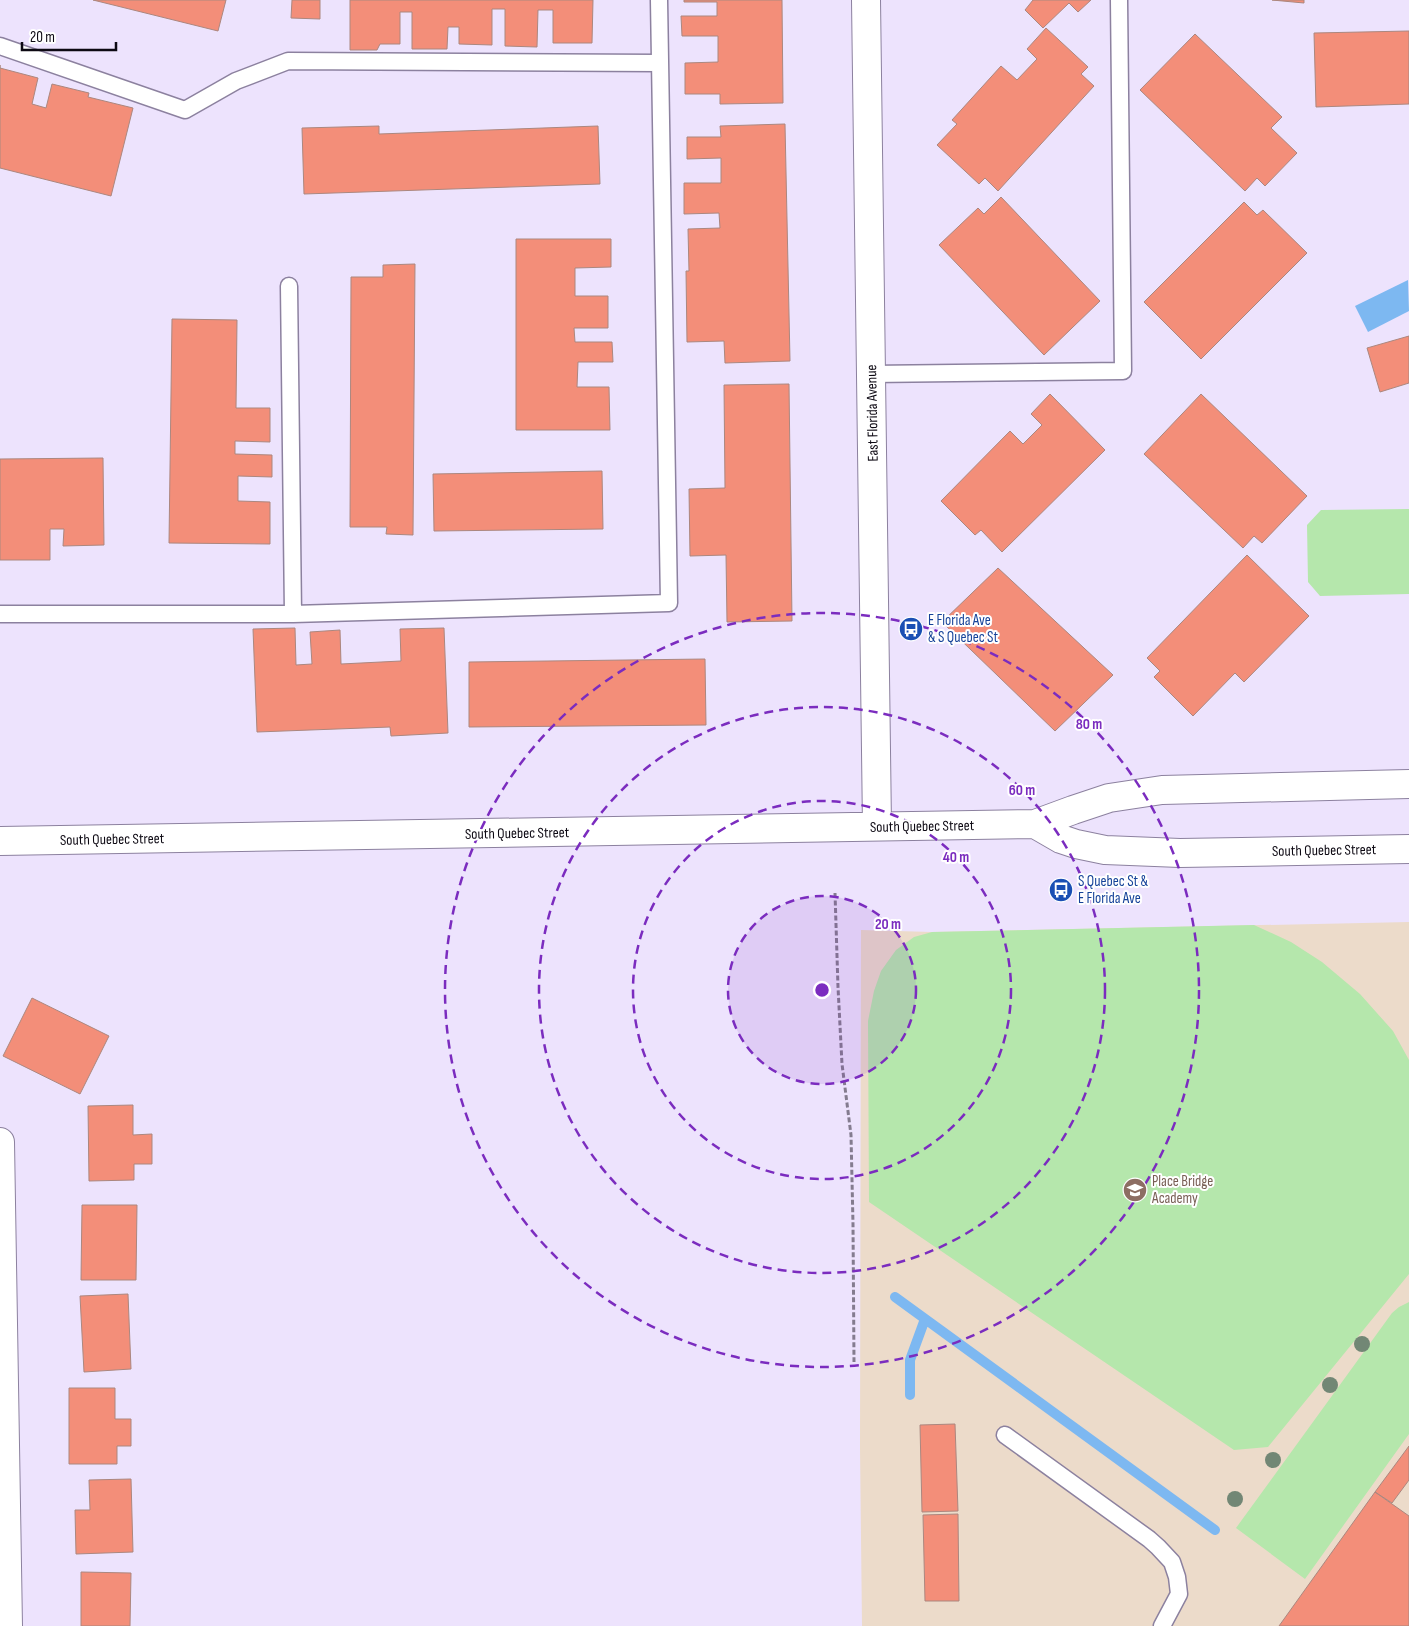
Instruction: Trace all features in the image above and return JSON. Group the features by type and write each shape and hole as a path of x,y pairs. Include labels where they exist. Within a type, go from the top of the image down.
{"main road":[{"name":"East Florida Avenue","path":"866,0 877,826"},
{"name":"South Quebec Street","path":"0,841 1035,824 1109,798 1162,790 1409,784"},
{"name":"South Quebec Street","path":"1035,824 1061,839 1106,850 1180,853 1409,849"},
{"path":"0,1142 8,1626"}],"lane":[{"path":"0,614 293,614 669,603 659,0"},
{"path":"871,374 1123,371 1119,0"},
{"path":"0,46 185,110 236,81 288,61 660,63"},
{"path":"289,286 293,614"},
{"path":"1005,1434 1149,1539 1172,1562 1179,1594 1162,1626"}],"path":[{"path":"835,893 842,1064 851,1135 854,1362"}],"shaded area":[{"name":"Place Bridge Academy","path":"1409,922 1409,1626 862,1626 860,1448 861,930 932,932"}],"green space":[{"path":"1409,509 1409,594 1320,596 1308,582 1307,525 1321,510"},
{"path":"1254,925 1291,942 1322,962 1360,994 1393,1031 1409,1060 1409,1274 1268,1447 1234,1450 869,1202 868,1021 874,991 881,971 896,950 914,937 932,932"},
{"path":"1409,1302 1409,1434 1305,1579 1236,1528 1392,1313"}],"water":[{"path":"1408,280 1409,311 1368,332 1355,306"}],"building":[{"path":"93,0 226,0 218,31"},
{"path":"292,0 320,0 320,19 291,18"},
{"path":"350,0 593,0 592,43 553,43 553,10 538,10 537,47 505,46 505,9 492,9 492,45 459,44 459,27 448,27 447,49 412,49 412,12 400,12 400,44 380,44 377,50 350,50"},
{"path":"684,0 782,0 783,103 720,104 720,94 685,94 685,63 718,62 718,36 682,36 681,16 717,16 717,2 684,2"},
{"path":"1033,0 1091,0 1078,12 1069,3 1043,28 1025,10"},
{"path":"1272,0 1304,0 1304,3"},
{"path":"1046,28 1088,67 1081,74 1094,86 998,191 985,178 979,184 937,145 957,124 952,120 1001,66 1017,80 1037,59 1027,49"},
{"path":"1409,31 1409,104 1316,107 1314,33"},
{"path":"1195,34 1282,117 1271,128 1297,153 1265,186 1257,178 1245,191 1140,90"},
{"path":"0,68 38,78 32,104 46,108 52,84 89,93 88,97 133,108 111,196 0,168"},
{"path":"785,124 790,361 725,363 724,341 687,342 686,271 689,271 688,229 720,228 719,213 684,214 684,183 721,183 721,158 687,159 687,137 721,137 720,126"},
{"path":"379,126 379,134 598,126 600,184 304,194 302,128"},
{"path":"1001,197 1100,301 1044,355 939,245 978,208 984,214"},
{"path":"1244,202 1257,215 1263,210 1307,253 1201,359 1144,302"},
{"path":"516,239 611,239 611,267 575,268 575,296 608,296 608,328 574,328 575,342 612,342 613,362 578,362 577,387 609,387 610,430 516,430"},
{"path":"415,264 413,535 386,534 387,527 350,527 351,277 383,277 383,265"},
{"path":"172,319 237,320 236,408 270,408 270,442 235,441 235,454 272,455 272,477 238,476 238,501 270,502 270,544 169,543"},
{"path":"1409,336 1409,383 1380,392 1367,348"},
{"path":"789,384 792,621 727,622 726,555 690,556 689,489 725,488 724,385"},
{"path":"1050,394 1105,450 1002,552 981,530 975,535 941,501 1010,431 1023,444 1042,425 1031,414"},
{"path":"1201,394 1307,496 1262,543 1254,536 1243,548 1144,454"},
{"path":"103,458 104,545 63,546 64,529 50,529 50,560 0,560 0,459"},
{"path":"602,471 603,529 434,531 433,474"},
{"path":"1247,555 1309,616 1244,682 1235,673 1193,716 1154,677 1160,671 1147,658"},
{"path":"998,568 1113,675 1055,731 942,622"},
{"path":"295,628 296,665 312,664 310,632 340,630 341,664 401,661 400,629 444,628 448,733 391,736 390,727 257,732 253,629"},
{"path":"705,659 706,725 469,727 469,662"},
{"path":"32,998 109,1036 80,1094 3,1056"},
{"path":"133,1105 133,1135 152,1134 152,1164 134,1164 134,1180 89,1181 88,1106"},
{"path":"82,1205 137,1205 136,1280 81,1280"},
{"path":"128,1294 131,1369 84,1372 80,1296"},
{"path":"69,1388 115,1388 115,1419 131,1419 131,1446 117,1446 117,1464 69,1464"},
{"path":"955,1424 958,1511 922,1512 920,1425"},
{"path":"1409,1446 1409,1480 1392,1503 1375,1492"},
{"path":"131,1479 133,1552 76,1554 75,1510 90,1510 89,1480"},
{"path":"1375,1492 1409,1516 1409,1626 1279,1626"},
{"path":"958,1514 959,1601 925,1601 923,1515"},
{"path":"81,1572 131,1573 130,1626 81,1626"}],"waterway":[{"path":"895,1297 1215,1530"},
{"path":"910,1395 910,1360 925,1319"}],"place":[{"name":"E Florida Ave & S Quebec St","path":"911,629"},
{"name":"S Quebec St & E Florida Ave","path":"1061,890"},
{"name":"Place Bridge Academy","path":"1135,1190"}]}
